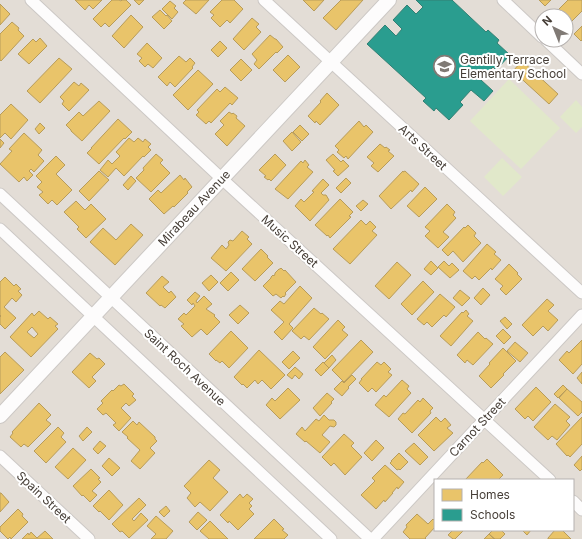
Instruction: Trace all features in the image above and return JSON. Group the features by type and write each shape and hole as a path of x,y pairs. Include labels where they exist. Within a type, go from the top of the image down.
{"street":[{"name":"Music Street","path":"31,0 221,178 549,479"},
{"name":"Arts Street","path":"264,0 582,293"},
{"name":"Mirabeau Avenue","path":"0,416 389,0"},
{"path":"503,0 534,29"},
{"path":"554,48 582,74"},
{"name":"Saint Roch Avenue","path":"0,194 371,539"},
{"path":"0,229 331,539"},
{"name":"Carnot Street","path":"371,539 582,315"},
{"name":"Spain Street","path":"0,456 89,539"},
{"path":"574,502 582,510"}],"shaded area":[{"path":"0,0 582,0 582,539 0,539"}],"green space":[{"path":"509,79 560,128 521,169 470,121"},
{"path":"576,100 582,107 582,127 576,133 560,117"},
{"path":"502,158 522,177 503,196 484,177"}],"building: Homes":[{"path":"75,0 102,0 93,9 89,5 85,10"},
{"path":"112,0 126,0 131,5 109,27 105,23 101,27 93,19"},
{"path":"134,0 144,0 139,5"},
{"path":"186,0 209,0 196,14 183,3"},
{"path":"222,0 234,0 243,9 230,23 227,20 220,27 211,18 214,15 210,12"},
{"path":"303,0 324,0 314,11"},
{"path":"341,0 363,0 336,30 323,18"},
{"path":"539,0 551,0 545,6"},
{"path":"568,0 582,0 582,11 574,19 574,8 560,8"},
{"path":"170,1 176,6 174,8 178,12 172,19 162,9"},
{"path":"0,4 10,14 0,25"},
{"path":"160,10 172,21 164,29 152,17"},
{"path":"131,15 143,27 124,48 112,36"},
{"path":"252,18 259,24 256,27 261,32 244,50 233,39"},
{"path":"12,22 19,28 18,30 24,36 1,61 0,34"},
{"path":"582,26 581,41 574,34"},
{"path":"270,35 283,47 259,69 254,64 257,60 252,54"},
{"path":"40,38 47,46 29,64 18,54 33,39 36,42"},
{"path":"220,41 227,48 218,57 211,50"},
{"path":"147,43 162,58 153,68 148,64 145,67 139,61 142,58 137,54"},
{"path":"288,55 300,67 285,82 273,70"},
{"path":"179,56 186,62 190,58 195,63 192,67 193,68 175,87 170,82 167,86 158,77"},
{"path":"59,58 72,69 40,103 27,91"},
{"path":"241,59 252,70 241,81 230,70"},
{"path":"522,61 558,94 549,104 513,71"},
{"path":"198,70 213,84 188,110 173,95"},
{"path":"74,82 79,86 81,83 89,90 69,111 62,104 64,101 60,97"},
{"path":"225,87 238,98 232,105 230,103 211,123 209,121 206,124 196,115 199,112 197,110 217,89 220,92"},
{"path":"327,93 339,105 320,125 316,121 315,123 308,116"},
{"path":"99,101 110,111 82,141 66,125 79,112 83,116"},
{"path":"11,104 28,120 11,139 5,133 0,138 0,115"},
{"path":"229,112 237,116 236,118 245,126 227,146 215,134 224,125 220,121"},
{"path":"118,119 132,132 125,139 124,138 99,164 87,153"},
{"path":"359,121 364,127 366,125 373,132 348,159 346,156 344,158 337,152 339,150 335,146"},
{"path":"40,123 45,128 39,134 35,129"},
{"path":"300,125 309,134 302,141 293,132"},
{"path":"292,132 301,142 292,151 283,141"},
{"path":"24,133 42,150 38,155 44,161 34,172 31,169 29,171 33,175 27,181 24,177 19,182 0,164 12,151 9,149"},
{"path":"129,138 134,142 138,138 143,142 145,139 151,144 148,147 151,150 144,157 143,156 124,176 116,168 108,177 100,170 108,160 112,164 120,156 116,152"},
{"path":"0,139 4,143 0,148"},
{"path":"380,144 390,150 388,151 394,156 378,172 371,166 374,163 367,157"},
{"path":"156,154 163,160 160,163 170,173 151,192 136,178"},
{"path":"275,154 286,165 271,181 264,177 266,176 259,170"},
{"path":"333,154 341,162 343,160 349,166 338,176 326,160"},
{"path":"56,156 65,165 56,174 72,190 57,205 52,200 48,204 39,195 43,192 37,187 42,182 36,176"},
{"path":"305,160 309,165 307,167 313,172 288,199 275,189 301,161 303,163"},
{"path":"99,171 109,180 89,201 79,191"},
{"path":"403,171 405,171 419,184 412,192 411,190 391,209 379,196"},
{"path":"180,175 184,180 185,178 192,187 174,207 173,206 164,214 149,199 158,190 161,193"},
{"path":"131,176 136,181 128,190 123,185"},
{"path":"346,178 351,183 341,193 336,188"},
{"path":"323,179 329,185 321,193 326,195 329,200 310,221 295,206 301,199 304,202 314,192 312,191"},
{"path":"425,187 437,199 419,217 407,206"},
{"path":"340,199 353,212 349,216 351,217 330,238 315,225"},
{"path":"363,200 368,204 361,211 356,206"},
{"path":"76,201 85,210 91,204 106,219 86,238 77,229 79,227 64,212"},
{"path":"447,204 455,212 453,215 456,218 443,232 449,237 438,248 425,236 430,231 425,227"},
{"path":"361,220 366,225 370,221 376,227 372,231 377,235 350,264 333,249"},
{"path":"131,224 143,235 115,265 90,242 103,228 116,240"},
{"path":"468,225 476,233 474,236 481,243 463,262 453,251 448,256 442,250 464,227 465,228"},
{"path":"242,231 249,237 247,239 252,244 226,271 211,258 222,245 226,249 229,245 228,242 230,240 233,241"},
{"path":"487,244 496,252 494,254 501,260 492,270 491,268 479,280 475,276 472,279 463,271"},
{"path":"261,249 273,263 255,281 242,269"},
{"path":"431,261 438,268 431,275 424,269"},
{"path":"444,261 449,266 452,263 459,270 450,278 438,267"},
{"path":"397,262 411,275 389,299 375,286"},
{"path":"509,264 522,279 506,295 500,289 503,286 495,279"},
{"path":"281,268 284,271 285,270 296,282 285,293 286,294 284,297 283,296 281,298 276,294 273,296 263,286"},
{"path":"231,272 239,280 228,291 220,283"},
{"path":"211,275 218,282 209,291 202,283"},
{"path":"162,276 169,282 163,287 169,293 171,291 176,297 165,308 161,305 160,306 146,293"},
{"path":"5,277 14,286 16,284 21,289 18,291 22,295 16,302 12,298 4,307 16,318 5,329 0,324 0,282"},
{"path":"423,281 434,292 412,315 401,304"},
{"path":"300,286 312,298 289,324 293,328 282,340 274,332 284,322 271,310 280,301 284,304"},
{"path":"483,288 490,295 481,305 474,298"},
{"path":"460,290 470,298 462,306 453,298"},
{"path":"195,292 200,296 196,301 197,303 204,296 212,304 206,309 215,315 214,316 220,322 207,335 201,329 192,337 181,326 184,324 178,319 184,313 186,315 195,306 187,300"},
{"path":"440,294 455,307 446,317 444,315 432,327 427,322 424,325 417,319"},
{"path":"547,299 554,305 548,311 558,320 548,331 543,326 533,336 522,325"},
{"path":"240,305 249,313 238,324 229,315"},
{"path":"314,308 329,319 309,340 304,336 301,339 292,331"},
{"path":"466,310 469,314 467,316 473,321 451,346 440,336 462,312 463,313"},
{"path":"39,311 48,319 50,317 58,324 55,326 58,329 31,357 10,337 32,313 34,316","holes":["32,327 38,334 34,338 27,332"]},
{"path":"505,317 512,324 507,329 500,321"},
{"path":"338,320 345,327 342,330 348,335 325,359 313,347"},
{"path":"503,329 511,337 504,344 496,336"},
{"path":"231,331 248,348 229,368 222,361 220,363 216,361 209,354"},
{"path":"478,332 493,344 473,365 467,360 465,363 457,355"},
{"path":"361,340 373,352 344,382 332,370"},
{"path":"582,340 582,364 573,374 559,360 567,351 569,353"},
{"path":"515,342 528,353 520,362 507,351"},
{"path":"503,348 516,361 491,388 479,376"},
{"path":"259,350 285,375 271,389 262,380 258,384 255,380 247,388 234,377"},
{"path":"293,351 300,358 289,369 282,362"},
{"path":"5,352 24,370 0,394 0,357"},
{"path":"90,353 97,359 99,358 105,364 92,377 96,381 89,388 72,372"},
{"path":"332,355 336,360 329,368 324,363"},
{"path":"323,362 329,368 321,376 315,370"},
{"path":"377,362 381,365 384,362 391,369 388,372 392,375 376,392 372,388 368,392 359,383"},
{"path":"295,367 303,374 299,379 295,375 292,379 287,375"},
{"path":"582,372 582,384 577,378"},
{"path":"352,375 356,379 342,396 334,389 342,381 344,383"},
{"path":"402,380 409,386 407,389 411,393 389,417 375,405 384,395 386,397"},
{"path":"124,384 134,394 132,396 136,400 129,406 126,403 121,408 131,418 119,431 113,425 116,423 106,413 103,415 97,409 103,403 101,401 112,390 113,391 119,385 121,386"},
{"path":"563,385 567,389 558,398 554,394"},
{"path":"536,387 551,402 533,421 528,416 525,419 515,409"},
{"path":"288,388 300,400 280,419 266,405 272,398 275,401"},
{"path":"567,389 582,402 582,412 578,416 559,398"},
{"path":"327,393 334,399 320,416 313,408"},
{"path":"423,398 433,408 430,411 431,413 412,433 398,419 418,400 420,402"},
{"path":"39,403 51,415 46,420 51,424 28,447 24,444 21,447 10,437 13,433 12,432"},
{"path":"555,404 570,417 566,421 570,425 557,440 552,436 548,440 534,427"},
{"path":"324,415 329,420 334,420 336,425 334,427 330,426 322,435 330,442 320,453 296,434 302,427 305,431 316,419 319,421"},
{"path":"436,417 441,422 445,418 451,425 447,428 453,433 434,451 418,435"},
{"path":"582,417 582,444 570,457 568,455 567,456 556,444"},
{"path":"133,421 137,425 139,422 155,437 157,441 150,448 155,453 140,469 131,461 140,450 122,432"},
{"path":"58,427 64,433 61,437 66,442 46,463 34,451"},
{"path":"87,427 92,432 83,441 79,436"},
{"path":"344,434 354,443 351,446 362,457 345,475 334,463 331,466 322,457"},
{"path":"376,440 384,448 372,461 364,453"},
{"path":"100,441 106,446 98,454 93,449"},
{"path":"414,443 428,457 420,465 405,451"},
{"path":"73,448 86,460 68,479 55,467"},
{"path":"399,453 408,462 400,470 397,470 390,463"},
{"path":"582,456 582,469 580,471 574,465"},
{"path":"109,458 120,468 112,476 102,466"},
{"path":"487,459 503,475 499,479 466,479 482,462 483,463"},
{"path":"209,460 220,470 213,478 228,492 210,511 200,502 195,507 187,498 191,493 184,486"},
{"path":"385,465 404,482 398,489 397,487 385,502 384,500 376,509 361,495 375,481 372,478"},
{"path":"91,469 100,478 98,479 101,482 92,491 97,495 90,502 73,486"},
{"path":"109,490 123,505 109,520 93,506"},
{"path":"0,493 9,502 0,512"},
{"path":"240,494 243,498 247,494 253,499 249,503 252,506 249,509 254,514 238,530 220,515"},
{"path":"139,498 146,505 132,519 134,521 141,513 148,520 129,538 112,524"},
{"path":"166,506 170,511 164,517 159,512"},
{"path":"18,509 28,522 11,539 10,537 8,539 0,531 0,527"},
{"path":"198,512 207,520 197,530 189,522"},
{"path":"417,514 428,524 433,519 434,520 434,528 425,538 426,539 410,539 403,532 407,527 406,525"},
{"path":"156,516 173,531 166,539 151,539 156,534 147,526"},
{"path":"274,519 284,529 282,530 288,535 284,539 254,539"},
{"path":"210,521 228,539 209,539 200,531"},
{"path":"45,531 53,539 22,539 31,532 37,538"},
{"path":"452,531 463,531 455,539 448,535"},
{"path":"492,531 502,531 505,534 500,539 495,539 489,534"},
{"path":"523,531 530,531 527,535"},
{"path":"554,531 563,531 571,539 548,539"},
{"path":"489,534 494,539 484,539"}],"building: Schools":[{"path":"416,0 452,0 486,32 488,30 499,40 497,43 510,55 496,70 493,67 481,80 493,91 484,101 471,90 460,102 463,105 449,120 436,108 434,111 423,101 426,98 367,44 385,25 396,36 402,29 393,20 407,5 416,14 423,7"}],"place":[{"name":"Gentilly Terrace Elementary School","path":"445,66"}]}
